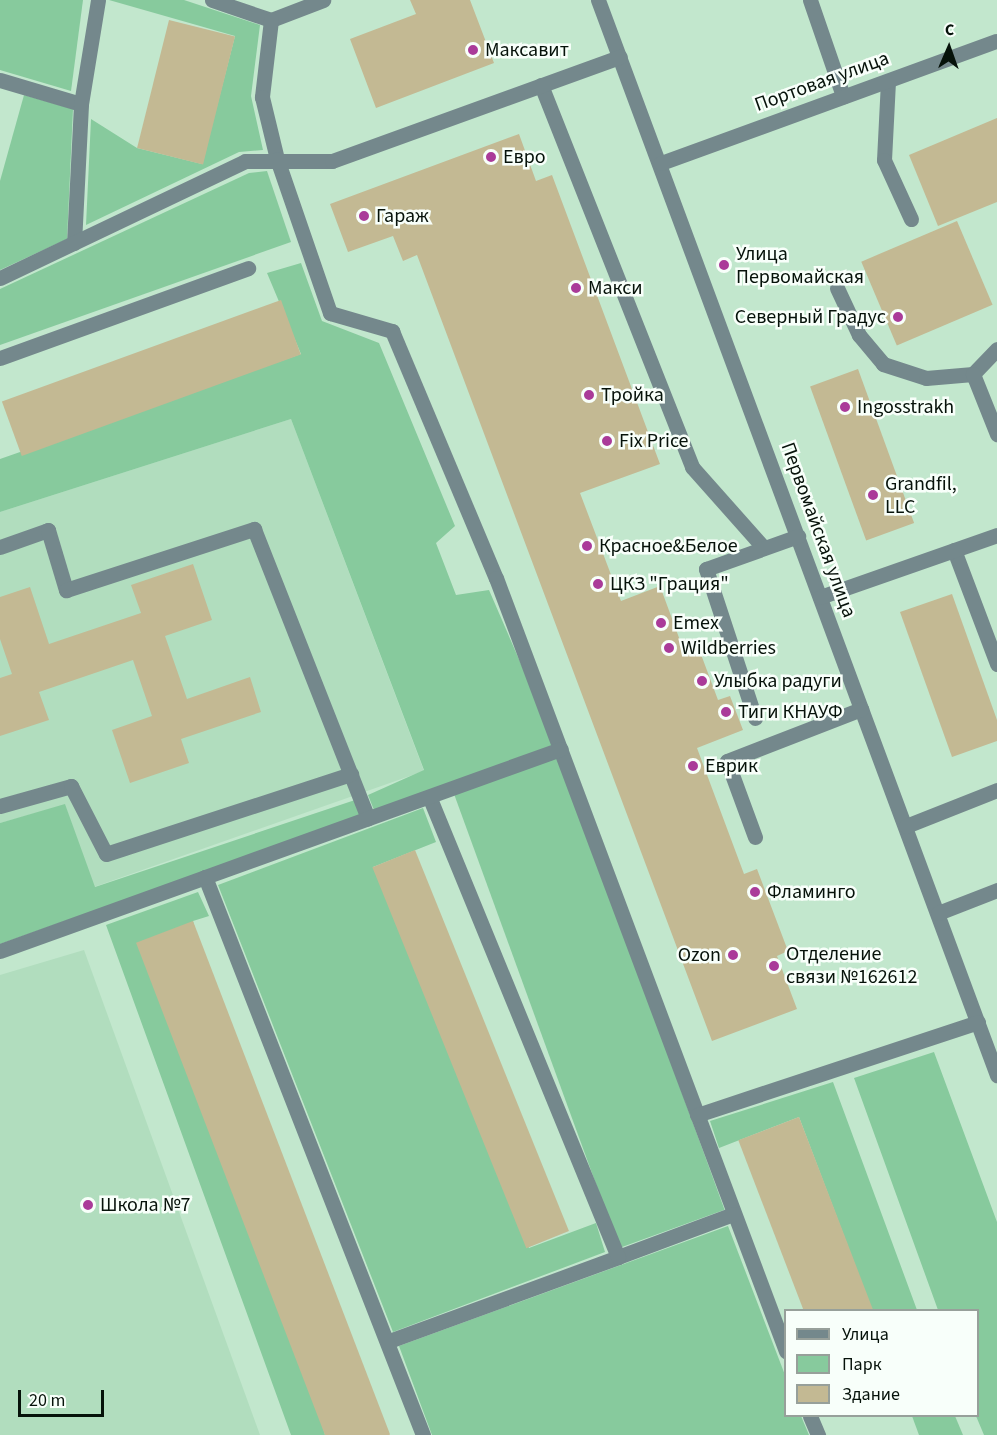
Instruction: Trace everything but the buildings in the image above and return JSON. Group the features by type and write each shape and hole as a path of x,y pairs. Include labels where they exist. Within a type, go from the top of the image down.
{"street":[{"path":"74,243 81,104 98,0"},
{"path":"212,0 271,20 323,0"},
{"name":"Первомайская улица","path":"598,0 661,163 978,1022 992,1045 997,1075"},
{"path":"810,0 843,96"},
{"path":"271,20 262,98 277,159 330,313 392,331 496,578 784,1346"},
{"name":"Портовая улица","path":"661,163 997,41"},
{"path":"0,278 244,161 277,159 332,161 620,57"},
{"path":"0,80 81,104"},
{"path":"888,81 884,160 911,219"},
{"path":"541,85 692,468 764,548"},
{"path":"0,358 248,268"},
{"path":"837,288 859,335 883,364 926,378 973,374 997,349"},
{"path":"973,374 997,434"},
{"path":"0,547 48,530 66,590 254,529 368,818"},
{"path":"820,597 997,535"},
{"path":"755,718 706,569 798,536"},
{"path":"954,550 997,664"},
{"path":"755,837 727,761 861,709"},
{"path":"0,951 561,750"},
{"path":"0,806 71,786 106,854 351,774"},
{"path":"906,826 997,790"},
{"path":"429,796 618,1257"},
{"path":"205,877 389,1341 423,1435"},
{"path":"938,913 997,890"},
{"path":"696,1115 978,1022"},
{"path":"389,1341 733,1214"},
{"path":"810,1417 818,1435"}],"shaded area":[{"path":"291,419 424,771 94,887 65,805 0,823 0,512"},
{"name":"Школа №7","path":"84,950 260,1435 0,1435 0,975"}],"green space":[{"path":"0,0 83,0 71,91 0,70"},
{"path":"109,0 184,0 260,25 251,96 263,150 239,152 86,225 91,119 137,148 202,164 235,36"},
{"path":"24,95 73,109 67,239 0,270 0,181"},
{"path":"267,171 291,242 0,345 0,289 249,173"},
{"path":"301,263 322,321 379,343 455,526 436,543 456,595 489,590 556,745 374,810 368,795 424,770 291,419 0,512 0,459 301,354 267,273"},
{"path":"559,755 725,1210 619,1248 454,793"},
{"path":"355,800 362,816 0,944 0,823 65,804 95,887"},
{"path":"423,808 436,842 373,867 529,1248 596,1223 605,1252 393,1332 218,885"},
{"path":"198,892 209,916 193,921 325,1435 291,1435 106,925"},
{"path":"934,1052 997,1222 997,1435 984,1435 976,1417 979,1417 979,1309 938,1309 854,1078"},
{"path":"833,1082 917,1309 872,1309 799,1117 719,1148 710,1121"},
{"path":"728,1226 784,1372 784,1417 801,1417 809,1435 432,1435 399,1346"},
{"path":"912,1417 955,1417 963,1435 919,1435"}],"place":[{"name":"Максавит","path":"473,50"},
{"name":"Евро","path":"491,157"},
{"name":"Гараж","path":"364,216"},
{"name":"Улица Первомайская","path":"724,265"},
{"name":"Макси","path":"576,288"},
{"name":"Северный Градус","path":"898,317"},
{"name":"Тройка","path":"589,395"},
{"name":"Ingosstrakh","path":"845,407"},
{"name":"Fix Price","path":"607,441"},
{"name":"Grandfil, LLC","path":"873,495"},
{"name":"Красное&Белое","path":"587,546"},
{"name":"ЦКЗ \"Грация\"","path":"598,584"},
{"name":"Emex","path":"661,623"},
{"name":"Wildberries","path":"669,648"},
{"name":"Улыбка радуги","path":"702,681"},
{"name":"Тиги КНАУФ","path":"726,712"},
{"name":"Еврик","path":"693,766"},
{"name":"Фламинго","path":"755,892"},
{"name":"Ozon","path":"733,955"},
{"name":"Отделение связи №162612","path":"774,966"},
{"name":"Школа №7","path":"88,1205"}]}
